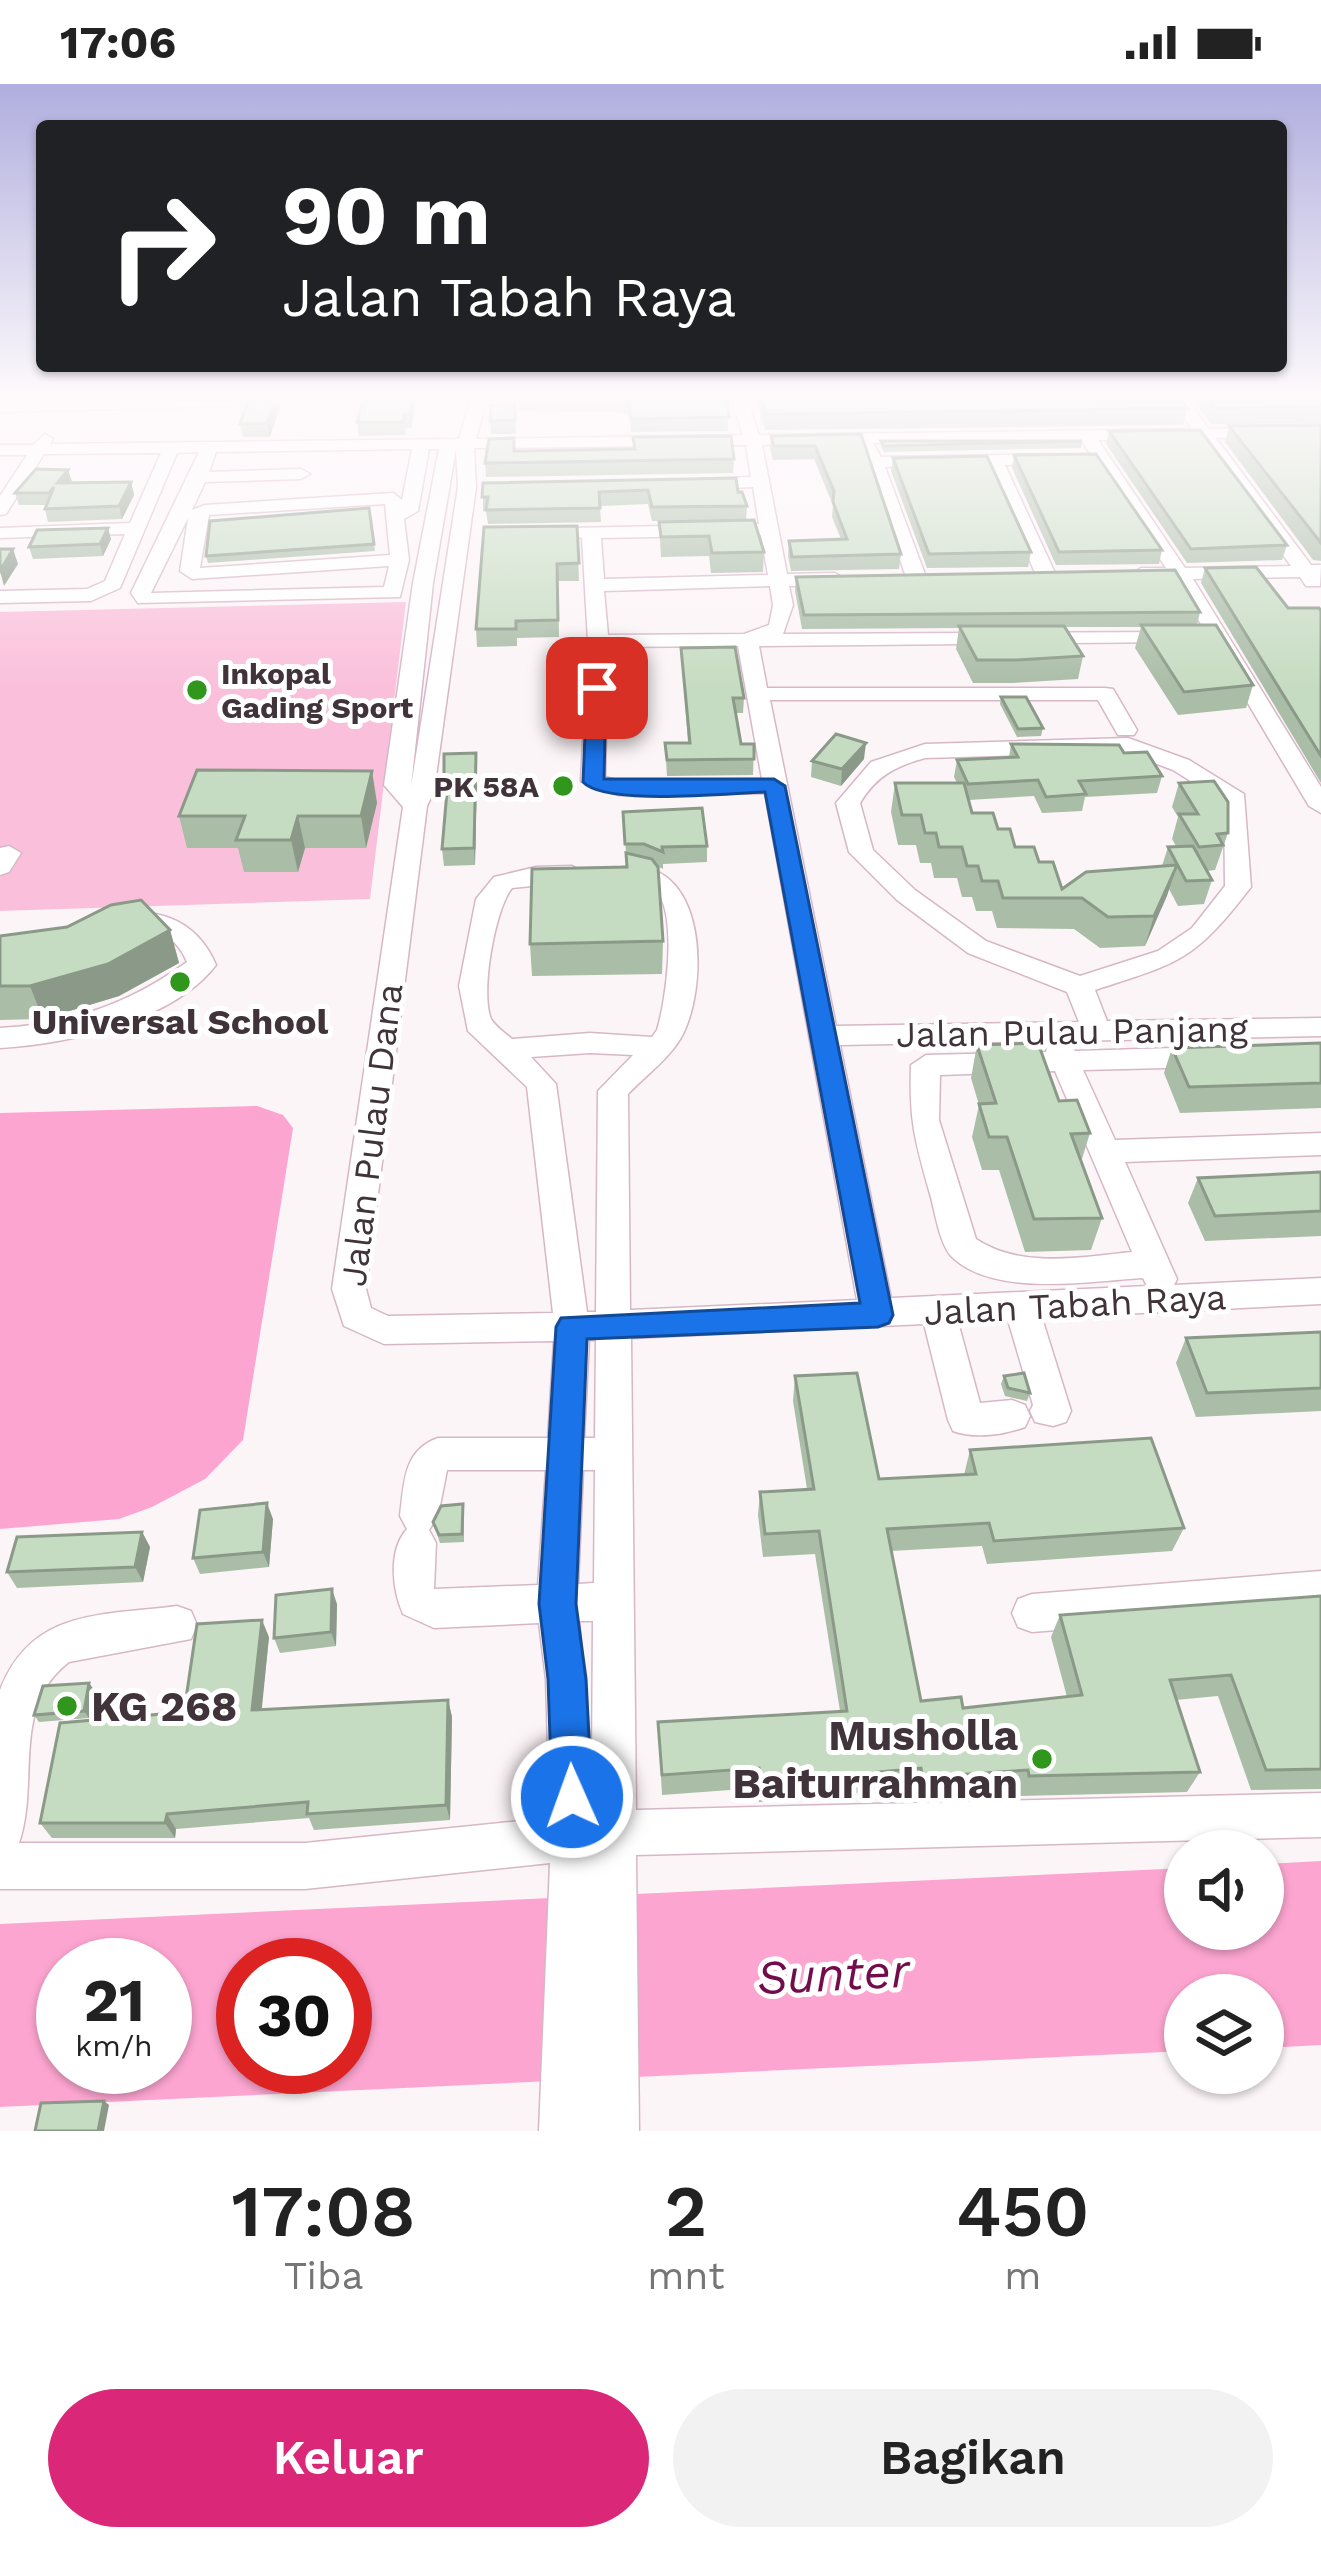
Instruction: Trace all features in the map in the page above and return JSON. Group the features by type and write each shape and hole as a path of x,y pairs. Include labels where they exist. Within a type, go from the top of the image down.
{"street":[{"path":"0,597 91,595 105,590 113,584 150,497"},
{"path":"188,497 141,593 146,599 393,593 400,560 395,500 387,497"},
{"path":"302,497 302,507"},
{"path":"382,497 302,507 205,510 197,514 190,571 199,575 400,560"},
{"path":"397,516 409,511 412,497"},
{"name":"Jalan Pulau Dana","path":"415,806 396,785 423,584 444,497"},
{"name":"Jalan Pulau Dana","path":"475,497 470,535 452,583 422,791 415,806 350,1302 356,1316 384,1330 572,1334"},
{"path":"747,640 778,629 783,622 763,497"},
{"path":"890,497 926,577 893,578"},
{"path":"1007,497 1035,575 1068,575"},
{"path":"1126,497 1180,574 1321,806"},
{"path":"1254,497 1313,571 1321,591"},
{"path":"257,518 302,507 342,512"},
{"path":"173,524 195,524"},
{"path":"0,532 137,528"},
{"path":"547,534 769,529"},
{"path":"591,533 598,641 593,782 619,788 774,786"},
{"path":"1113,575 1313,571"},
{"path":"597,585 847,579"},
{"path":"396,584 452,583"},
{"path":"598,641 1216,638"},
{"path":"747,640 878,1315"},
{"path":"757,694 1101,685 1126,730"},
{"path":"1078,986 1168,957 1202,934 1238,887 1236,799 1181,765 1128,746 925,751 893,759 862,776 848,803 862,853 906,895 977,947 1078,986 1096,1029"},
{"path":"590,2121 595,1854 614,1601 613,1091 671,1032 682,973 674,898 664,883 642,873 536,875 503,883 489,899 473,986 478,1024 541,1084 572,1334 557,1604 595,1854"},
{"path":"0,1038 44,1037 103,1024 160,997 202,965 196,944 180,930 144,918 102,929"},
{"name":"Jalan Pulau Panjang","path":"822,1036 921,1050 1058,1046 1096,1029 1321,1027"},
{"path":"502,1050 590,1042 656,1047"},
{"path":"1171,1300 1101,1152 1058,1046 1321,1054"},
{"path":"921,1050 924,1120 962,1246 976,1259 1006,1270 1153,1264"},
{"path":"1101,1152 1321,1144"},
{"name":"Jalan Tabah Raya","path":"572,1334 878,1315 942,1324 1026,1320 1171,1300 1321,1292"},
{"path":"942,1324 966,1420 1053,1411 1026,1320"},
{"path":"614,1454 438,1454 425,1468 412,1583 417,1600 434,1609 614,1601"},
{"path":"1032,1613 1321,1590"},
{"path":"0,1836 16,1691 35,1663 57,1646 176,1625"},
{"path":"0,1866 305,1866 1321,1816"}],"shaded area":[{"name":"Inkopal Gading Sport","path":"406,602 370,899 0,911 0,612"}],"water":[{"path":"257,1106 283,1115 293,1128 243,1440 205,1479 152,1507 119,1519 0,1529 0,1113"},
{"name":"Sunter","path":"1321,1861 1321,2045 1284,2047 1284,1974 1164,1974 1164,2052 372,2089 372,1938 216,1938 216,2094 275,2094 0,2107 0,1924 1164,1869 1164,1950 1284,1950 1284,1863"}],"building":[{"path":"50,497 124,497 119,506 45,509"},
{"path":"482,497 599,497 600,508 486,510 488,497"},
{"path":"650,497 744,497 747,506 652,507"},
{"path":"833,497 882,497 901,554 792,557 789,541 847,539"},
{"path":"907,497 1006,497 1031,552 929,554"},
{"path":"1033,497 1125,497 1162,550 1059,552"},
{"path":"1155,497 1250,497 1287,545 1191,549"},
{"path":"1284,497 1321,497 1321,543"},
{"path":"369,508 374,544 206,556 210,521"},
{"path":"754,520 764,552 712,553 709,536 661,537 659,522"},
{"path":"577,526 579,563 557,564 558,620 516,621 516,629 476,629 484,527"},
{"path":"108,528 100,544 29,547 37,530"},
{"path":"0,549 13,549 0,571"},
{"path":"1256,567 1288,608 1321,611 1321,756 1205,568"},
{"path":"1175,570 1200,612 804,615 796,577"},
{"path":"1141,625 1216,625 1253,685 1184,692"},
{"path":"959,626 1064,626 1083,656 977,660"},
{"path":"735,647 744,698 733,698 741,744 754,744 754,759 667,760 665,743 690,743 681,648"},
{"path":"1001,697 1026,697 1043,728 1018,729"},
{"path":"836,734 866,743 842,769 812,761"},
{"path":"1011,744 1119,745 1124,753 1147,752 1162,776 1079,781 1086,794 1046,797 1038,780 968,784 957,760 1018,757"},
{"path":"476,753 474,848 442,849 448,780 444,780 444,754"},
{"path":"197,770 372,771 361,816 298,816 291,840 236,840 245,816 179,816"},
{"path":"1214,781 1228,802 1228,833 1217,834 1223,845 1199,847 1179,814 1198,814 1179,783"},
{"path":"895,783 964,783 972,813 993,813 998,829 1010,829 1015,847 1034,847 1039,862 1053,862 1062,889 1086,872 1177,865 1154,916 1108,917 1082,898 1003,898 998,881 982,881 978,866 967,866 962,847 939,847 936,833 925,833 921,815 902,815"},
{"path":"702,808 707,846 662,847 663,852 644,844 625,844 623,812"},
{"path":"1193,846 1212,880 1186,881 1168,847"},
{"path":"626,853 652,859 658,867 663,941 530,944 532,869 627,867"},
{"path":"141,900 170,930 108,964 30,986 0,986 0,936 67,927 111,905"},
{"path":"1038,1043 1059,1101 1077,1100 1090,1133 1071,1134 1102,1218 1034,1219 1007,1137 989,1137 979,1104 996,1103 977,1045"},
{"path":"1321,1043 1321,1083 1189,1087 1172,1048"},
{"path":"1321,1172 1321,1211 1215,1216 1198,1178"},
{"path":"1321,1332 1321,1388 1207,1393 1186,1338"},
{"path":"857,1373 879,1479 976,1474 970,1450 1151,1438 1184,1528 994,1541 989,1523 887,1529 921,1701 961,1697 963,1708 1082,1695 1060,1615 1321,1596 1321,1769 1266,1770 1231,1675 1170,1680 1200,1772 1029,1776 1028,1770 923,1777 921,1768 761,1783 759,1768 662,1775 658,1722 847,1711 819,1531 765,1534 760,1492 814,1489 795,1376"},
{"path":"1024,1373 1030,1393 1008,1388 1004,1376"},
{"path":"267,1503 263,1552 193,1558 200,1510"},
{"path":"463,1504 462,1534 439,1535 433,1522 441,1506"},
{"path":"142,1532 135,1567 7,1572 17,1537"},
{"path":"332,1589 331,1632 274,1638 276,1595"},
{"path":"262,1620 252,1710 448,1700 446,1805 307,1814 308,1802 167,1814 165,1823 40,1823 60,1723 184,1712 197,1624"},
{"name":"KG 268","path":"89,1683 84,1711 34,1715 43,1686"},
{"path":"104,2101 98,2131 35,2131 41,2103"}],"place":[{"name":"Inkopal Gading Sport","path":"197,690"},
{"name":"PK 58A","path":"563,786"},
{"name":"Universal School","path":"180,982"},
{"name":"KG 268","path":"67,1706"},
{"name":"Musholla Baiturrahman","path":"1042,1759"}],"route":[{"path":"572,1797 567,1679 557,1604 572,1327 878,1315 774,786 619,788 593,782 597,688"}]}
